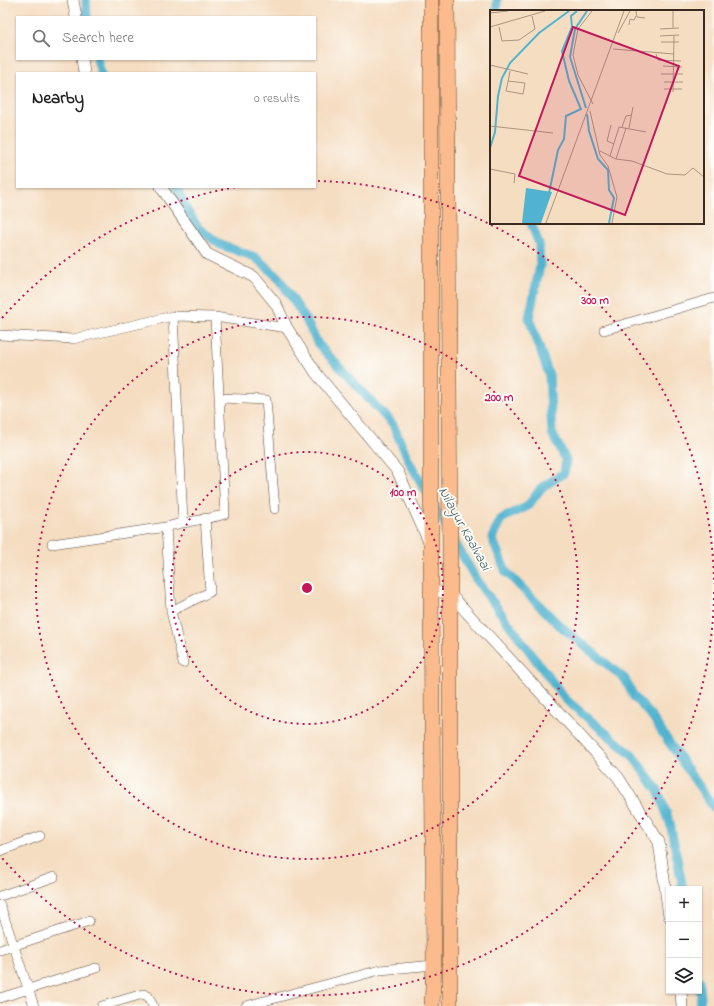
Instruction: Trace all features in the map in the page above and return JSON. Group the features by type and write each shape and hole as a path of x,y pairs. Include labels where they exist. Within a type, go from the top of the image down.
{"highway":[{"path":"431,0 431,591 434,965 432,1006"},
{"path":"447,0 450,529 450,1006"}],"street":[{"path":"73,0 76,16"},
{"path":"82,60 84,72"},
{"path":"162,188 207,254 254,277 276,304 287,328 316,373 398,472 431,545"},
{"path":"604,330 714,298"},
{"path":"0,335 73,339 173,316 215,317 287,328"},
{"path":"173,316 183,522"},
{"path":"52,544 166,527 183,522 222,516 226,509 215,317"},
{"path":"220,398 266,400 275,509"},
{"path":"171,611 210,592 205,518"},
{"path":"166,527 171,611 183,663"},
{"path":"431,591 449,593 618,777 659,842 666,894"},
{"path":"0,851 40,836"},
{"path":"0,896 54,877"},
{"path":"0,905 34,1006"},
{"path":"0,950 89,921"},
{"path":"246,1006 380,970 434,965"},
{"path":"0,998 96,968"},
{"path":"102,1006 144,994 148,996 153,1006"},
{"path":"681,994 682,1006"}],"waterway":[{"name":"Nilayur Kaalvaai","path":"86,0 87,16"},
{"path":"497,0 497,10"},
{"name":"Nilayur Kaalvaai","path":"97,60 101,72"},
{"name":"Nilayur Kaalvaai","path":"176,188 186,209 199,229 221,245 255,257 279,278 306,320 318,344 393,425 410,463 477,581 565,699 632,755 658,791 670,823 682,886"},
{"path":"531,224 539,244 540,266 529,318 549,375 552,433 566,460 564,473 541,488 528,506 501,519 492,538 506,572 558,624 625,679 634,697 649,713 714,808"},
{"name":"Nilayur Kaalvaai","path":"699,1006 701,994"}]}
